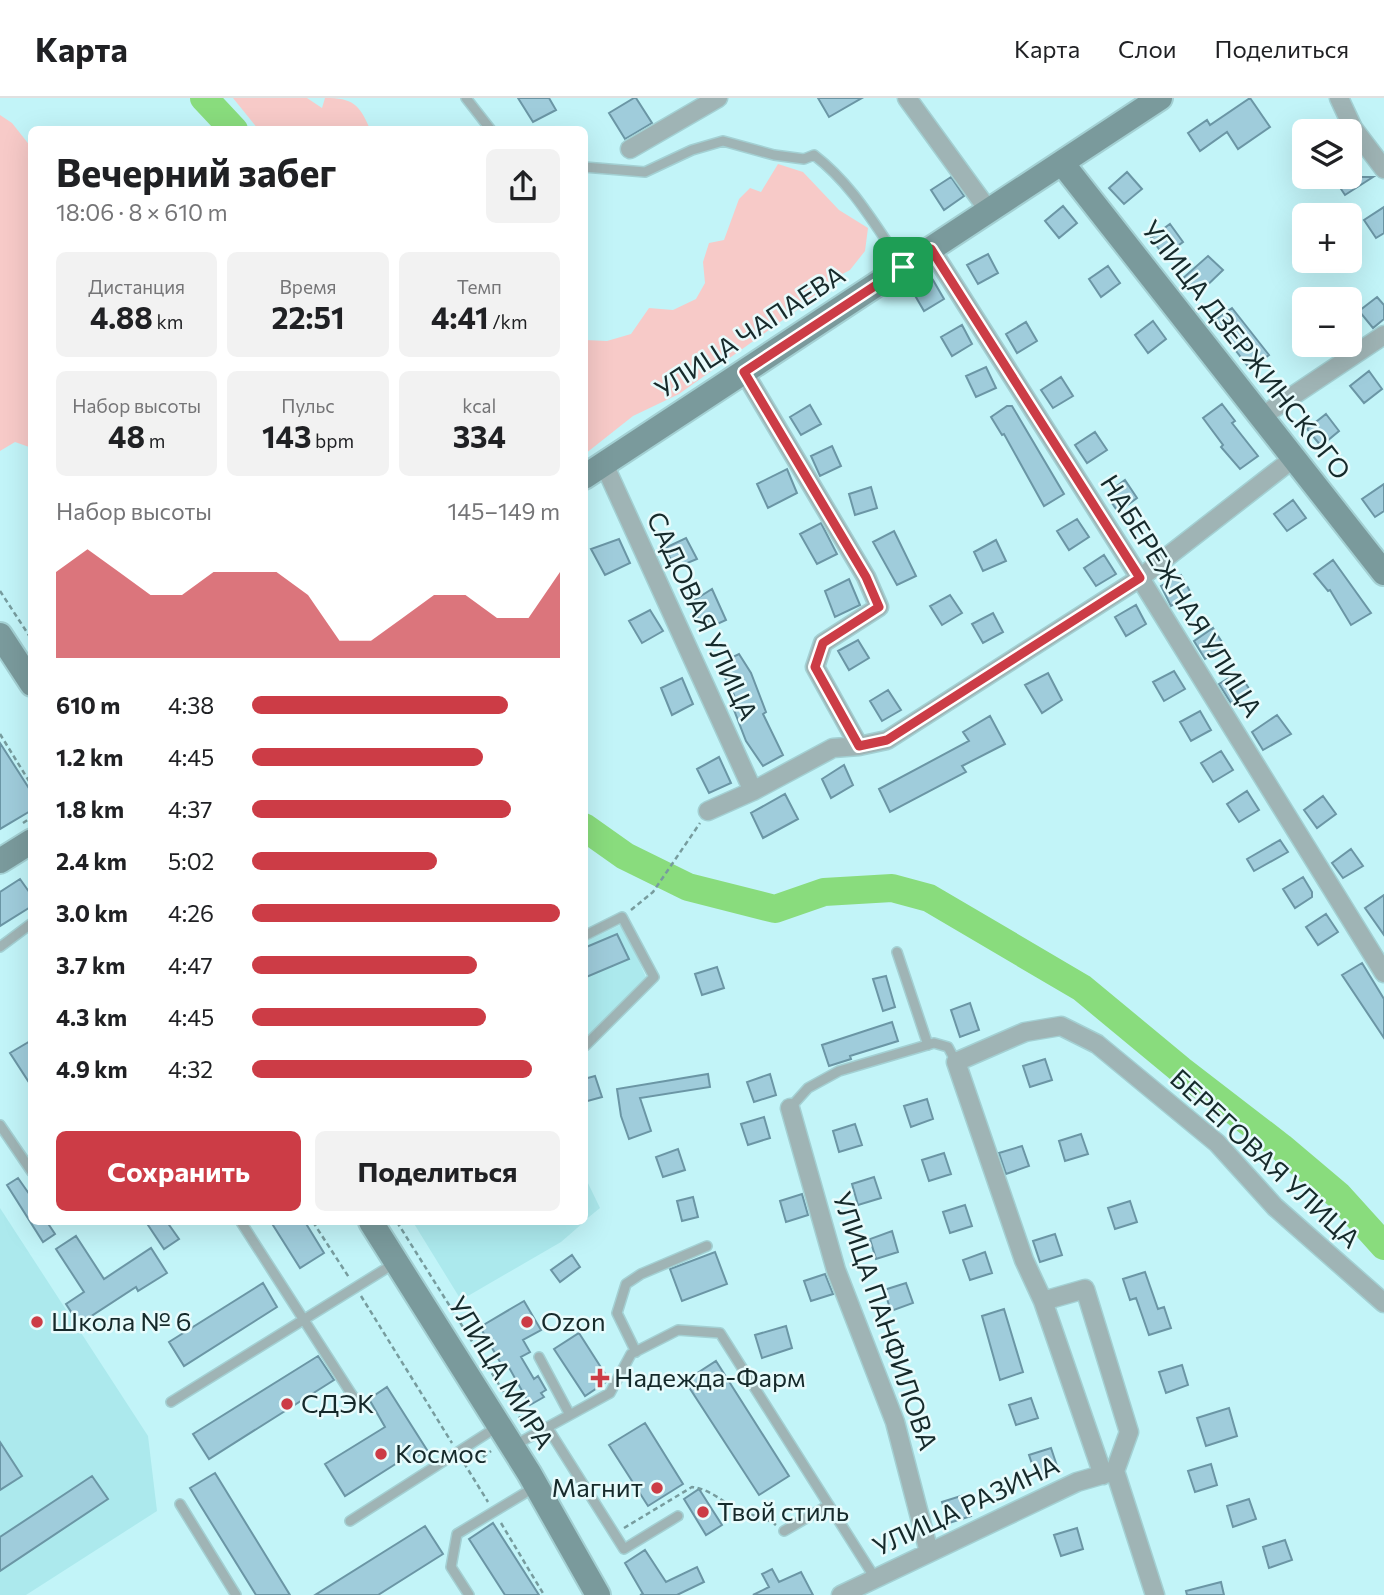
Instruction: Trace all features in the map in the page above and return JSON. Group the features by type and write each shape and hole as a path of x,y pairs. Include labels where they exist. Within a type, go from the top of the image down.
{"street":[{"path":"630,149 718,98"},
{"path":"907,98 989,211"},
{"name":"УЛИЦА ЧАПАЕВА","path":"594,471 1160,98"},
{"path":"1339,98 1353,128 1384,169"},
{"name":"УЛИЦА ДЗЕРЖИНСКОГО","path":"1062,163 1384,573"},
{"name":"НАБЕРЕЖНАЯ УЛИЦА","path":"931,249 1140,578 1384,973"},
{"path":"1261,417 1384,335"},
{"path":"744,372 866,577 879,607 823,643 815,667 859,746"},
{"path":"708,811 753,791 833,748 887,740 1140,578 1294,458"},
{"name":"САДОВАЯ УЛИЦА","path":"594,471 753,791"},
{"path":"0,635 28,678"},
{"path":"0,861 28,844"},
{"name":"БЕРЕГОВАЯ УЛИЦА","path":"956,1062 1025,1032 1061,1026 1097,1044 1217,1143 1275,1206 1384,1303"},
{"path":"956,1062 1024,1260 1043,1301 1155,1595"},
{"name":"УЛИЦА ПАНФИЛОВА","path":"790,1108 836,1270 895,1422 929,1552"},
{"name":"УЛИЦА МИРА","path":"373,1225 514,1436 536,1486 598,1595"},
{"path":"1043,1301 1085,1289 1129,1432 1109,1473"},
{"name":"УЛИЦА РАЗИНА","path":"841,1595 870,1585 929,1552 1077,1482 1109,1473"}],"lane":[{"path":"466,98 488,126"},
{"path":"588,167 645,172 692,150 723,141 774,155 804,159 814,155 848,186 903,267"},
{"path":"588,934 622,917 654,977 588,1043"},
{"path":"0,947 28,926"},
{"path":"897,952 928,1045"},
{"path":"790,1108 808,1088 839,1071 928,1045 948,1047 956,1062"},
{"path":"0,1125 28,1166"},
{"path":"244,1225 355,1398"},
{"path":"635,1352 617,1313 626,1284 641,1274 707,1246"},
{"path":"170,1402 396,1262"},
{"path":"350,1521 514,1436 547,1427 610,1393 631,1354 678,1331 720,1333 829,1505 870,1585"},
{"path":"539,1357 570,1415"},
{"path":"547,1427 624,1549 678,1517"},
{"path":"469,1595 451,1567 457,1534 536,1486"},
{"path":"180,1504 236,1595"},
{"path":"784,1531 829,1505"}],"path":[{"path":"0,591 28,634"},
{"path":"0,734 28,780"},
{"path":"622,917 653,892 708,811"},
{"path":"315,1225 356,1287"},
{"path":"399,1225 514,1436"},
{"path":"614,1534 692,1487 702,1489 740,1511 766,1518 784,1531"}],"shaded area":[{"path":"233,98 307,98 322,108 325,98 342,99 358,108 368,126 256,126"},
{"path":"0,115 12,123 28,143 28,447 15,442 0,451"},
{"path":"778,164 803,172 839,210 868,228 865,251 850,270 833,279 804,305 679,394 633,416 588,452 588,340 607,341 631,334 649,308 673,310 696,299 705,283 703,262 709,243 724,240 739,199 750,188 761,192"},
{"path":"622,924 646,977 588,1036 588,941"},
{"path":"588,1183 600,1208 588,1218"},
{"name":"Школа № 6","path":"0,1208 148,1436 157,1511 26,1595 0,1595"},
{"path":"415,1225 581,1225 561,1242 461,1300"}],"building":[{"path":"518,98 549,98 556,110 533,122"},
{"path":"634,98 652,123 625,139 609,113"},
{"path":"818,98 862,98 829,117"},
{"path":"1250,98 1270,127 1238,149 1227,132 1200,151 1188,133 1207,120 1210,125"},
{"path":"1127,172 1142,189 1124,204 1109,188"},
{"path":"951,177 964,196 944,210 931,190"},
{"path":"1362,177 1373,177 1362,184"},
{"path":"1341,189 1354,189 1345,195"},
{"path":"1063,206 1077,223 1059,238 1045,221"},
{"path":"1384,207 1384,233 1376,238 1364,220"},
{"path":"1170,224 1183,242 1164,256 1151,238"},
{"path":"988,254 998,273 978,284 967,265"},
{"path":"1208,256 1223,270 1197,295 1182,279"},
{"path":"1108,266 1120,283 1101,297 1089,279"},
{"path":"933,280 944,299 924,311 913,292"},
{"path":"1377,297 1384,305 1384,319 1373,328 1362,315 1362,309"},
{"path":"1232,308 1269,355 1250,369 1213,321"},
{"path":"1153,321 1166,339 1148,353 1135,335"},
{"path":"1026,322 1037,341 1017,353 1006,334"},
{"path":"962,325 972,344 952,356 941,337"},
{"path":"986,367 996,388 976,397 966,376"},
{"path":"1369,371 1382,389 1364,403 1350,386"},
{"path":"1061,377 1073,396 1053,408 1041,390"},
{"path":"1222,404 1235,421 1232,423 1258,456 1240,469 1221,447 1223,445 1203,418"},
{"path":"810,405 821,424 801,435 790,417"},
{"path":"1007,406 1012,406 1064,494 1044,506 1004,434 1002,435 991,417"},
{"path":"1326,414 1339,431 1321,446 1307,429"},
{"path":"1095,432 1107,450 1087,463 1075,445"},
{"path":"832,446 841,466 820,476 811,456"},
{"path":"787,469 797,493 768,508 757,484"},
{"path":"1125,480 1137,498 1118,512 1106,494"},
{"path":"1384,484 1384,511 1375,517 1362,499"},
{"path":"871,487 877,508 855,515 849,494"},
{"path":"1293,500 1306,518 1287,531 1274,514"},
{"path":"1077,519 1089,537 1069,550 1057,531"},
{"path":"821,523 837,554 817,564 800,534"},
{"path":"894,531 916,576 897,585 873,542"},
{"path":"686,538 697,559 675,568 665,548"},
{"path":"619,539 630,563 605,575 591,549"},
{"path":"996,540 1006,561 983,571 974,552"},
{"path":"1104,555 1116,574 1096,586 1084,568"},
{"path":"1333,560 1371,613 1351,625 1330,590 1328,591 1314,574"},
{"path":"1181,575 1192,595 1171,606 1161,586"},
{"path":"849,579 860,605 835,617 825,591"},
{"path":"712,589 726,620 704,630 690,603"},
{"path":"950,595 962,613 942,625 930,606"},
{"path":"1136,605 1146,624 1126,636 1115,617"},
{"path":"650,610 663,631 642,643 629,621"},
{"path":"993,613 1003,632 983,643 972,624"},
{"path":"1213,628 1225,647 1205,659 1194,641"},
{"path":"858,640 869,658 849,670 838,651"},
{"path":"739,654 751,673 766,712 763,714 783,755 763,766 746,741 729,697 734,695 718,664"},
{"path":"1174,671 1185,689 1164,701 1153,682"},
{"path":"1238,672 1250,690 1231,703 1219,684"},
{"path":"1048,673 1062,700 1042,713 1025,685"},
{"path":"682,678 693,704 672,715 661,688"},
{"path":"888,690 901,710 882,721 870,701"},
{"path":"1200,711 1211,730 1191,741 1180,722"},
{"path":"1277,715 1291,734 1263,750 1252,732"},
{"path":"990,716 1005,744 962,766 966,772 890,812 879,789 969,741 963,732"},
{"path":"0,743 28,787 28,812 0,829"},
{"path":"1221,751 1233,770 1213,782 1201,763"},
{"path":"719,757 731,783 709,793 697,769"},
{"path":"844,765 853,785 831,798 822,779"},
{"path":"1247,791 1259,810 1239,822 1227,804"},
{"path":"785,794 798,819 763,838 751,813"},
{"path":"1323,796 1336,814 1317,828 1304,810"},
{"path":"1280,840 1288,852 1254,871 1247,859"},
{"path":"1351,849 1363,866 1343,878 1332,863"},
{"path":"1303,877 1312,897 1295,908 1283,889"},
{"path":"20,879 28,890 28,908 0,926 0,892"},
{"path":"1384,895 1384,935 1365,908"},
{"path":"1326,914 1338,932 1318,945 1306,927"},
{"path":"617,934 629,959 588,976 588,946"},
{"path":"1362,963 1384,999 1384,1038 1342,975"},
{"path":"717,967 724,988 702,995 695,974"},
{"path":"886,976 895,1007 883,1011 873,979"},
{"path":"970,1003 979,1030 960,1037 951,1010"},
{"path":"892,1022 898,1041 850,1056 851,1059 829,1066 822,1045"},
{"path":"28,1042 28,1081 10,1053"},
{"path":"1045,1059 1052,1080 1030,1087 1023,1066"},
{"path":"708,1074 710,1087 640,1098 651,1131 629,1139 621,1116 617,1089"},
{"path":"770,1074 776,1095 754,1102 747,1082"},
{"path":"595,1076 602,1097 588,1101 588,1078"},
{"path":"927,1099 933,1119 911,1127 904,1106"},
{"path":"764,1117 770,1138 748,1145 741,1124"},
{"path":"855,1124 862,1145 839,1152 833,1131"},
{"path":"1081,1134 1088,1154 1065,1161 1059,1141"},
{"path":"1022,1146 1029,1166 1006,1174 999,1153"},
{"path":"678,1149 685,1170 663,1177 656,1157"},
{"path":"944,1153 951,1174 929,1181 922,1160"},
{"path":"874,1177 881,1198 858,1205 852,1184"},
{"path":"18,1178 28,1192 28,1218 7,1185"},
{"path":"802,1194 808,1215 786,1222 780,1201"},
{"path":"693,1197 698,1217 682,1221 677,1201"},
{"path":"1130,1201 1137,1222 1115,1229 1108,1208"},
{"path":"965,1205 972,1226 950,1233 943,1212"},
{"path":"32,1225 49,1225 55,1234 43,1242"},
{"path":"148,1225 169,1225 179,1239 164,1249"},
{"path":"273,1225 307,1225 324,1253 300,1268"},
{"path":"892,1231 898,1252 876,1259 870,1239"},
{"path":"1055,1234 1062,1255 1040,1262 1033,1241"},
{"path":"76,1236 104,1279 151,1248 167,1273 138,1291 136,1287 79,1324 66,1304 84,1292 56,1249"},
{"path":"715,1252 727,1284 682,1301 670,1269"},
{"path":"985,1252 992,1273 970,1280 963,1260"},
{"path":"572,1255 580,1267 560,1282 551,1270"},
{"path":"1145,1272 1158,1309 1164,1307 1171,1328 1149,1335 1136,1298 1130,1300 1123,1279"},
{"path":"825,1274 833,1294 811,1301 804,1281"},
{"path":"263,1283 277,1307 184,1366 169,1342"},
{"path":"906,1283 913,1303 891,1311 884,1290"},
{"path":"524,1301 541,1330 523,1340 530,1352 521,1357 534,1379 538,1376 546,1390 541,1393 544,1397 530,1405 507,1364 503,1367 480,1327"},
{"path":"1004,1309 1023,1372 1000,1380 982,1316"},
{"path":"786,1326 792,1348 762,1358 755,1335"},
{"path":"579,1333 609,1380 585,1396 554,1349"},
{"path":"318,1356 334,1380 209,1459 193,1434"},
{"path":"716,1361 789,1476 759,1495 685,1381"},
{"path":"1182,1365 1188,1385 1166,1393 1159,1372"},
{"name":"Космос","path":"387,1387 427,1450 408,1462 405,1458 345,1496 325,1464 385,1427 369,1399"},
{"path":"1031,1398 1038,1418 1016,1425 1009,1405"},
{"path":"1229,1408 1237,1436 1206,1446 1197,1418"},
{"path":"645,1423 683,1484 648,1506 609,1445"},
{"path":"0,1442 22,1476 0,1490"},
{"path":"1051,1448 1058,1469 1036,1476 1029,1455"},
{"path":"1211,1464 1217,1485 1195,1492 1188,1471"},
{"path":"215,1473 290,1595 256,1595 199,1503 190,1488"},
{"path":"92,1476 108,1499 0,1571 0,1537"},
{"name":"Твой стиль","path":"699,1489 722,1525 706,1535 684,1499"},
{"path":"964,1495 971,1516 949,1523 942,1502"},
{"path":"1249,1499 1256,1519 1233,1527 1227,1506"},
{"path":"493,1523 539,1595 505,1595 469,1539"},
{"path":"425,1526 443,1554 378,1595 315,1595"},
{"path":"1077,1528 1083,1549 1061,1556 1054,1535"},
{"path":"1285,1540 1292,1560 1269,1568 1263,1547"},
{"path":"645,1550 666,1582 697,1567 704,1582 677,1595 640,1595 643,1594 625,1563"},
{"path":"772,1569 779,1582 801,1572 813,1595 753,1595 769,1587 762,1574"},
{"path":"1221,1582 1224,1595 1187,1595 1186,1591"}],"waterway":[{"path":"204,98 230,126"},
{"path":"588,830 625,856 688,887 775,909 824,892 892,888 929,898 1082,988 1339,1196 1384,1246"}],"place":[{"name":"Школа № 6","path":"37,1322"},
{"name":"Ozon","path":"527,1322"},
{"name":"Надежда-Фарм","path":"600,1378"},
{"name":"СДЭК","path":"287,1404"},
{"name":"Космос","path":"381,1454"},
{"name":"Магнит","path":"657,1488"},
{"name":"Твой стиль","path":"703,1512"}],"route":[{"path":"931,249 1140,578 887,740 859,746 815,667 823,643 879,607 866,577 744,372 903,267 931,249"}]}
